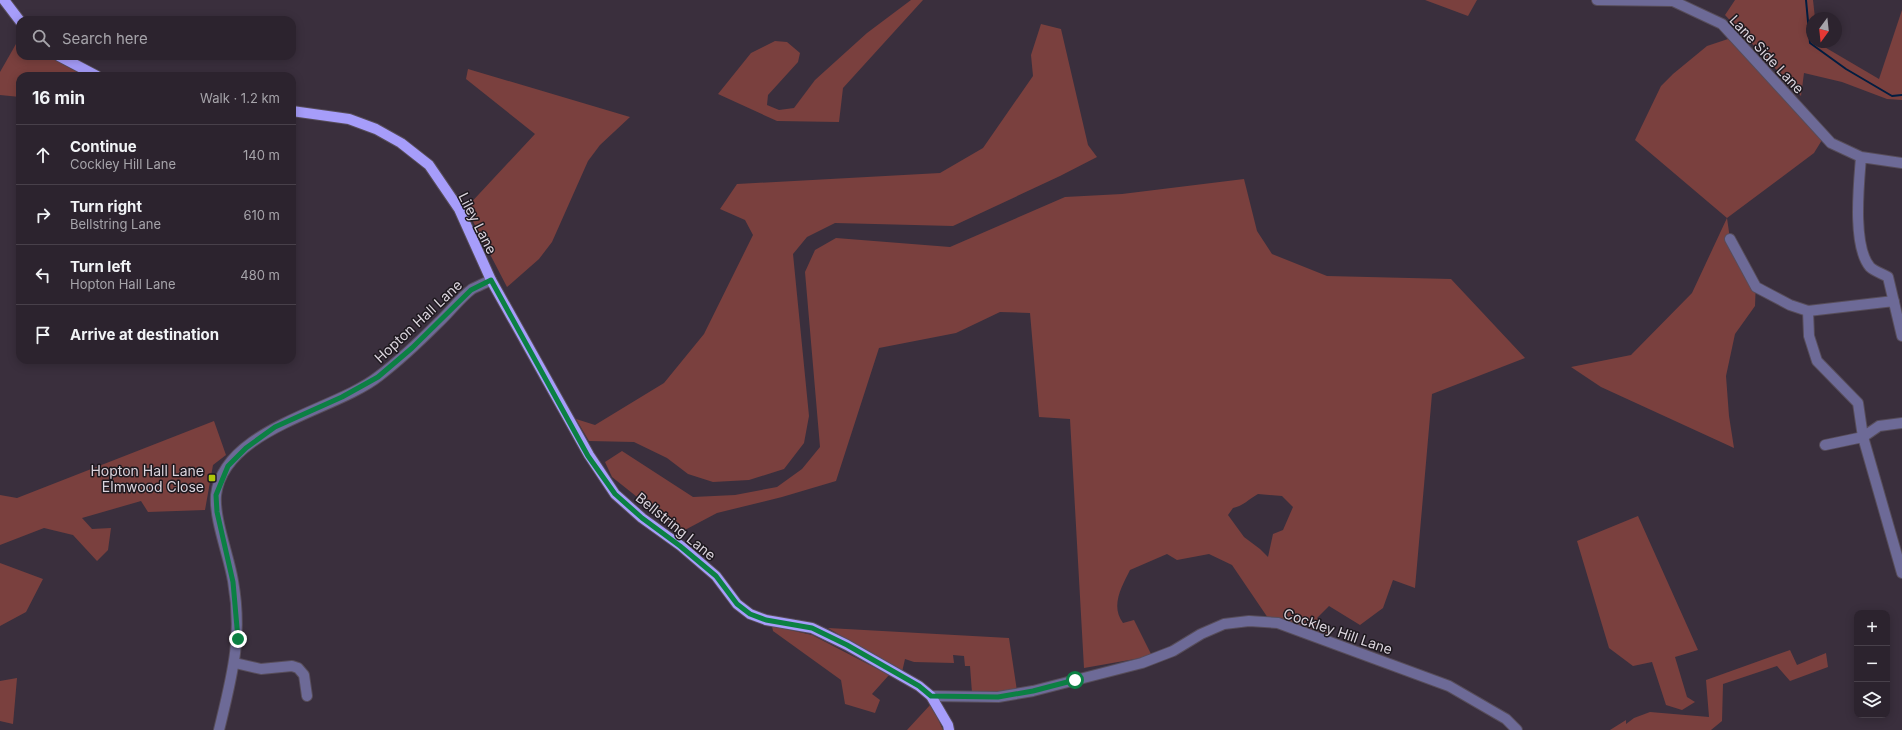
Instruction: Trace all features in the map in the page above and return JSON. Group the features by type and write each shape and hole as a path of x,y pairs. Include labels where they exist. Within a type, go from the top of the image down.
{"main road":[{"path":"4,0 16,16"},
{"path":"67,60 89,72"},
{"name":"Liley Lane","path":"296,112 349,119 376,129 401,143 429,165 459,209 491,280"},
{"name":"Bellstring Lane","path":"491,280 588,456 615,494 642,518 680,546 716,576 737,604 750,614 766,620 812,628 847,645 913,682 931,696"},
{"path":"931,696 948,725 949,730"}],"street":[{"name":"Lane Side Lane","path":"1597,0 1673,1 1722,24 1831,143 1861,157 1902,163"},
{"path":"1861,157 1857,210 1862,251 1870,267 1888,277 1896,294 1902,336"},
{"path":"1730,239 1756,287 1790,305 1808,311 1896,294"},
{"name":"Hopton Hall Lane","path":"219,730 235,663 238,639 233,582 217,512 216,495 228,466 246,448 275,427 342,397 378,377 412,348 471,290 491,280"},
{"path":"1808,311 1809,336 1816,361 1858,402 1863,437 1902,573"},
{"path":"1825,446 1863,437 1879,426 1902,423"},
{"name":"Cockley Hill Lane","path":"931,696 998,697 1033,691 1142,663 1173,651 1201,634 1224,624 1249,621 1278,623 1443,683 1506,719 1517,730"},
{"path":"235,663 261,669 292,666 298,668 304,676 307,696"}],"shaded area":[{"path":"911,0 923,0 843,88 839,122 777,121 718,94 751,53 775,41 787,42 800,53 798,62 768,95 767,105 779,110 794,108 815,80 867,33"},
{"path":"1425,0 1477,0 1468,16"},
{"path":"1735,0 1813,0 1814,12 1806,12 1806,48 1826,48 1879,79 1902,10 1902,100 1887,99 1842,82 1804,73 1801,96 1725,15"},
{"path":"1041,24 1061,29 1088,145 1097,157 953,226 835,223 807,237 793,254 809,416 804,443 784,469 749,480 713,482 688,474 667,458 634,442 589,441 576,419 595,425 664,383 704,334 753,235 745,220 720,209 737,184 940,173 983,148 1033,76 1031,55"},
{"path":"1728,39 1822,140 1814,153 1727,218 1635,140 1661,86 1707,46"},
{"path":"16,44 16,60 60,60 83,72 16,72 16,97 0,95 0,72"},
{"path":"468,69 630,117 600,145 588,161 552,242 539,259 507,287 466,208 535,134 466,79"},
{"path":"1244,179 1257,231 1272,254 1327,276 1451,279 1525,358 1432,394 1415,588 1393,580 1383,608 1360,625 1329,606 1317,618 1331,635 1268,618 1232,565 1209,554 1177,560 1167,554 1130,570 1121,589 1117,603 1117,610 1123,623 1134,620 1152,656 1084,668 1070,419 1039,417 1030,313 1000,312 956,333 879,348 836,481 782,497 717,513 681,532 612,477 605,462 622,451 693,497 735,495 777,487 802,469 820,447 805,272 815,250 836,238 950,247 1065,197 1122,194","holes":["1258,494 1282,496 1293,507 1283,530 1273,534 1268,557 1244,537 1228,515 1233,508 1243,504"]},
{"path":"1727,218 1730,239 1756,280 1755,306 1735,334 1726,376 1729,416 1734,448 1601,387 1571,367 1631,355 1692,293"},
{"path":"214,421 226,455 213,465 205,510 148,512 141,501 82,518 92,529 111,528 108,550 97,561 73,535 44,528 0,545 0,495 17,498"},
{"path":"1638,516 1698,650 1675,657 1687,697 1695,702 1682,710 1666,705 1652,662 1633,666 1609,648 1577,541"},
{"path":"0,563 43,579 26,612 0,626"},
{"path":"772,626 812,635 889,675 872,694 880,700 875,713 845,704 841,680 773,631"},
{"path":"828,628 1009,638 1017,691 972,693 970,666 965,666 964,656 953,655 954,663 914,662 905,659 902,672"},
{"path":"1790,650 1797,665 1826,653 1828,667 1790,681 1777,666 1723,684 1722,721 1711,730 1610,730 1626,720 1626,724 1634,718 1650,712 1709,717 1706,680"},
{"path":"17,678 13,724 0,721 0,681"},
{"path":"931,704 943,730 907,730"}],"waterway":[{"path":"1806,0 1810,43 1846,69 1892,96 1902,95"}],"place":[{"name":"Hopton Hall Lane Elmwood Close","path":"212,478"}],"route":[{"path":"238,639 233,582 217,512 216,495 228,466 246,448 275,427 342,397 378,377 412,348 471,290 491,280 558,398 588,456 615,494 642,518 680,546 716,576 737,604 750,614 766,620 812,628 847,645 919,686 931,696 998,697 1033,691 1075,680"}]}
